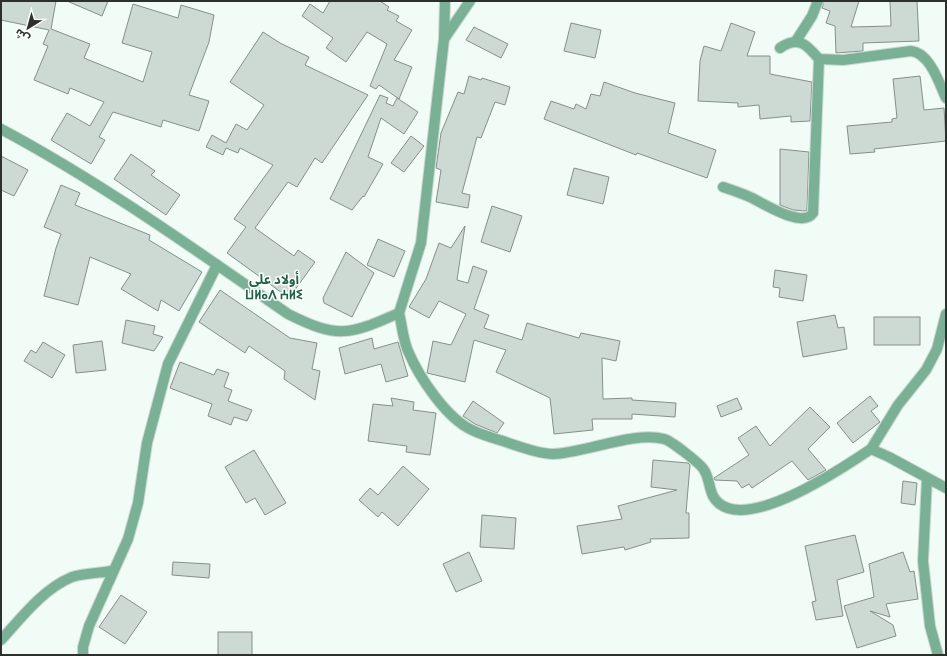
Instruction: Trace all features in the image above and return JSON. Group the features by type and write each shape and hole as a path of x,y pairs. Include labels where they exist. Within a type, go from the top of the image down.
{"street":[{"path":"445,1 444,39 420,243 399,313 407,350 428,387 447,410 471,429 518,447 552,454 622,441 648,438 665,439 694,459 704,470 713,496 719,503 730,510 747,510 808,489 871,449 898,405 926,370 938,349 946,314"},
{"path":"444,39 470,1"},
{"path":"780,48 786,44 796,41 812,16 818,1"},
{"path":"723,187 791,216 806,218 813,214 820,60 809,47 796,41"},
{"path":"820,60 843,60 917,51 925,58 946,98"},
{"path":"1,130 36,148 132,207 288,314 315,328 341,332 364,328 399,313"},
{"path":"83,655 83,647 88,626 128,539 138,503 147,443 168,364 217,265"},
{"path":"871,449 889,456 946,488"},
{"path":"927,478 923,561 930,626 938,655"},
{"path":"1,640 33,604 55,587 73,577 112,571"}],"building":[{"path":"1,1 56,1 51,29 90,44 84,58 143,82 152,52 122,43 133,4 178,18 181,5 214,15 209,42 189,95 209,101 199,131 163,120 161,127 113,112 99,137 105,140 91,164 51,140 67,113 90,126 104,102 70,88 68,94 34,80 48,46 43,44 49,30 1,20"},
{"path":"67,1 108,1 102,16"},
{"path":"330,1 380,1 389,7 387,10 399,16 396,21 412,30 394,60 412,67 399,99 379,85 376,89 370,86 387,44 367,32 346,62 326,48 333,38 302,16 310,4 323,13"},
{"path":"824,1 859,1 851,27 891,26 890,1 917,1 919,41 863,43 863,51 836,53 835,26 826,23 830,11 822,8"},
{"path":"571,23 601,30 595,58 564,51"},
{"path":"731,23 755,32 747,56 770,56 770,74 812,82 810,121 791,122 791,116 760,119 759,105 738,107 738,103 698,101 700,61 704,46 721,51"},
{"path":"474,27 508,44 501,58 466,40"},
{"path":"263,32 280,43 309,57 305,65 368,95 322,163 315,158 297,187 288,182 255,228 294,256 298,250 315,262 289,298 227,253 246,227 234,219 273,165 240,148 238,153 226,148 223,155 206,147 212,135 226,143 236,124 247,130 264,105 230,82"},
{"path":"469,76 481,80 482,78 510,87 505,105 495,102 481,138 477,137 462,193 470,195 468,208 436,202 441,170 436,168 441,133 458,92 464,94"},
{"path":"920,76 924,110 944,108 946,141 874,149 875,152 850,154 847,126 892,122 892,119 897,118 893,79"},
{"path":"604,82 635,93 675,103 668,133 716,150 707,178 637,153 636,155 544,119 551,101 574,109 576,104 586,109 591,94 600,96"},
{"path":"380,95 388,98 386,103 393,106 397,98 418,112 404,134 381,118 368,157 383,164 364,197 363,196 352,210 330,199"},
{"path":"411,136 424,146 404,172 391,163"},
{"path":"780,149 809,152 807,210 805,211 793,210 780,205"},
{"path":"131,154 155,171 151,175 180,195 166,215 114,179"},
{"path":"1,156 28,170 14,196 1,190"},
{"path":"574,168 609,177 603,204 567,195"},
{"path":"61,185 80,193 75,205 150,235 149,240 202,272 179,311 161,300 158,311 121,289 131,274 90,257 78,305 44,296 61,234 44,227"},
{"path":"492,206 522,216 510,252 481,242"},
{"path":"465,226 457,280 468,283 473,266 487,271 474,309 489,315 484,328 522,340 527,323 579,338 581,333 620,341 616,361 602,358 603,399 632,398 632,400 676,403 675,417 632,414 632,419 592,419 593,430 554,434 550,398 496,372 506,350 474,340 465,382 427,373 433,341 451,345 466,314 439,301 429,318 409,307 426,279 439,243 451,248"},
{"path":"378,239 405,251 394,277 367,265"},
{"path":"346,252 374,273 352,317 324,303 323,298"},
{"path":"775,270 807,275 803,301 779,297 780,288 773,287"},
{"path":"220,290 290,338 317,343 312,369 320,371 315,400 284,379 285,371 249,346 245,353 199,322"},
{"path":"835,315 838,328 844,327 847,349 803,357 797,322"},
{"path":"874,317 920,317 920,345 874,345"},
{"path":"126,320 155,326 153,334 163,337 154,351 122,343"},
{"path":"372,338 374,349 398,342 408,376 386,382 381,364 345,374 339,348"},
{"path":"102,341 106,370 76,373 73,345"},
{"path":"43,342 65,355 52,378 24,361 31,350 36,353"},
{"path":"180,362 214,375 217,369 229,373 224,387 232,390 228,401 252,410 247,421 234,417 231,425 208,416 212,404 170,388"},
{"path":"870,396 878,406 871,411 880,422 853,443 837,423"},
{"path":"391,398 414,402 413,410 436,413 430,455 406,452 407,446 368,441 373,404 393,406"},
{"path":"737,398 742,409 721,417 717,406"},
{"path":"473,401 504,423 497,433 475,424 463,416"},
{"path":"810,407 830,427 808,449 826,470 808,480 792,461 752,488 749,484 742,488 737,481 715,480 714,478 749,455 738,438 756,426 770,446"},
{"path":"254,450 286,503 265,515 255,498 246,503 225,467"},
{"path":"653,460 688,463 690,465 686,513 689,513 689,538 650,539 651,542 625,550 624,547 582,554 577,526 622,519 618,506 677,490 651,487"},
{"path":"403,466 429,489 398,526 382,512 378,517 359,500 370,488 378,495"},
{"path":"903,481 917,483 915,505 901,503"},
{"path":"482,515 516,518 514,549 480,547"},
{"path":"855,535 864,572 837,580 843,616 816,620 812,602 816,601 805,546"},
{"path":"469,552 482,581 456,592 443,564"},
{"path":"903,552 910,572 914,571 918,599 886,604 890,617 870,611 893,625 896,636 857,648 844,606 874,597 869,564"},
{"path":"173,562 210,564 209,578 172,575"},
{"path":"121,595 147,612 125,644 99,627"},
{"path":"218,632 252,632 252,655 218,655"}],"district":[{"name":"أولاد علي ⵡⵍⴰⴷ ⵄⵍⵉ","path":"274,286"}]}
